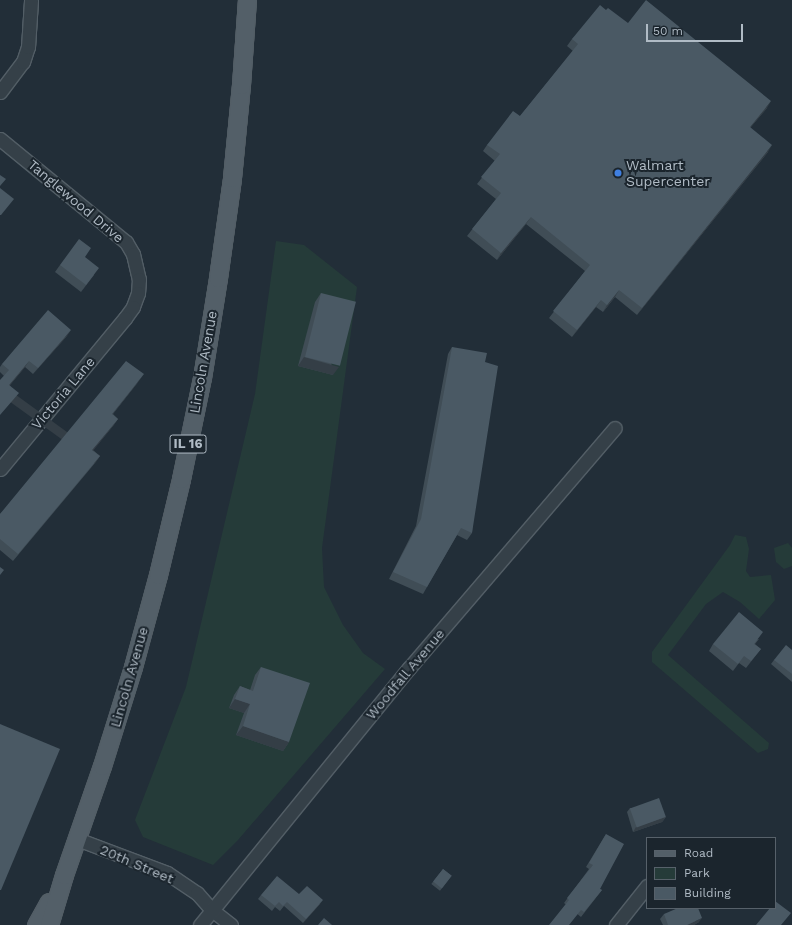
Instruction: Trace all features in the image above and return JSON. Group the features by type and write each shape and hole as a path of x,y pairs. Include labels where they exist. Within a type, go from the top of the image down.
{"main road":[{"name":"Lincoln Avenue","path":"49,925 130,675 158,575 181,479 202,378 232,178 247,0"},
{"name":"Lincoln Avenue","path":"36,925 64,875"}],"street":[{"path":"0,92 23,62 28,47 31,0"},
{"name":"Tanglewood Drive","path":"0,139 126,242 133,254 139,279 138,293 133,307 125,318"},
{"name":"Victoria Lane","path":"0,469 125,318"},
{"name":"Woodfall Avenue","path":"200,925 409,668 615,428"},
{"name":"20th Street","path":"77,840 167,873 197,894 212,910 231,925"},
{"path":"616,925 646,887"}],"green space":[{"path":"276,241 304,245 357,287 322,548 324,587 343,625 363,653 385,669 238,840 213,865 143,837 135,820 186,687 255,394"},
{"path":"735,535 746,537 749,549 746,571 750,577 771,575 775,600 759,619 740,602 723,592 706,604 668,655 769,743 768,749 758,753 652,662 652,652 730,545"},
{"path":"788,543 792,548 792,566 784,569 776,562 774,548"}],"building":[{"name":"Walmart Supercenter","path":"646,0 771,101 750,127 772,145 642,308 619,290 607,305 601,300 577,330 553,311 590,265 531,217 501,253 472,229 501,193 481,177 500,154 487,145 513,111 520,116 578,44 572,39 600,5 606,10 608,8 628,23"},
{"path":"0,175 6,179 0,186"},
{"path":"0,188 14,199 1,215 0,215"},
{"path":"79,239 91,248 85,257 99,268 86,285 60,265"},
{"path":"321,293 356,302 340,366 305,357"},
{"path":"48,310 71,330 38,368 29,361 9,385 19,393 0,415 0,380 9,370 2,364"},
{"path":"452,347 487,353 485,362 498,366 472,533 461,528 427,587 393,572 421,519"},
{"path":"126,361 144,374 112,414 118,419 92,450 100,456 18,554 0,539 0,514"},
{"path":"0,567 4,570 0,575"},
{"path":"739,612 763,632 754,644 761,649 751,661 744,656 738,664 713,644"},
{"path":"786,645 792,650 792,674 774,660"},
{"path":"261,667 310,683 289,742 243,726 250,704 235,699 240,686 253,691"},
{"path":"0,724 60,749 1,890 0,890"},
{"path":"659,798 666,817 637,827 630,809"},
{"path":"606,834 624,844 600,889 602,890 584,912 581,910 569,925 549,925 569,900 567,898 593,865 589,863"},
{"path":"443,869 452,876 442,888 433,882"},
{"path":"277,876 299,894 307,886 323,900 306,919 287,902 283,906 279,902 275,906 261,895"},
{"path":"776,902 791,913 781,925 756,925 769,909 776,909"},
{"path":"676,909 698,909 702,918 687,925 668,925 664,914"},
{"path":"324,918 332,925 318,925"}],"place":[{"name":"Walmart Supercenter","path":"618,173"}]}
